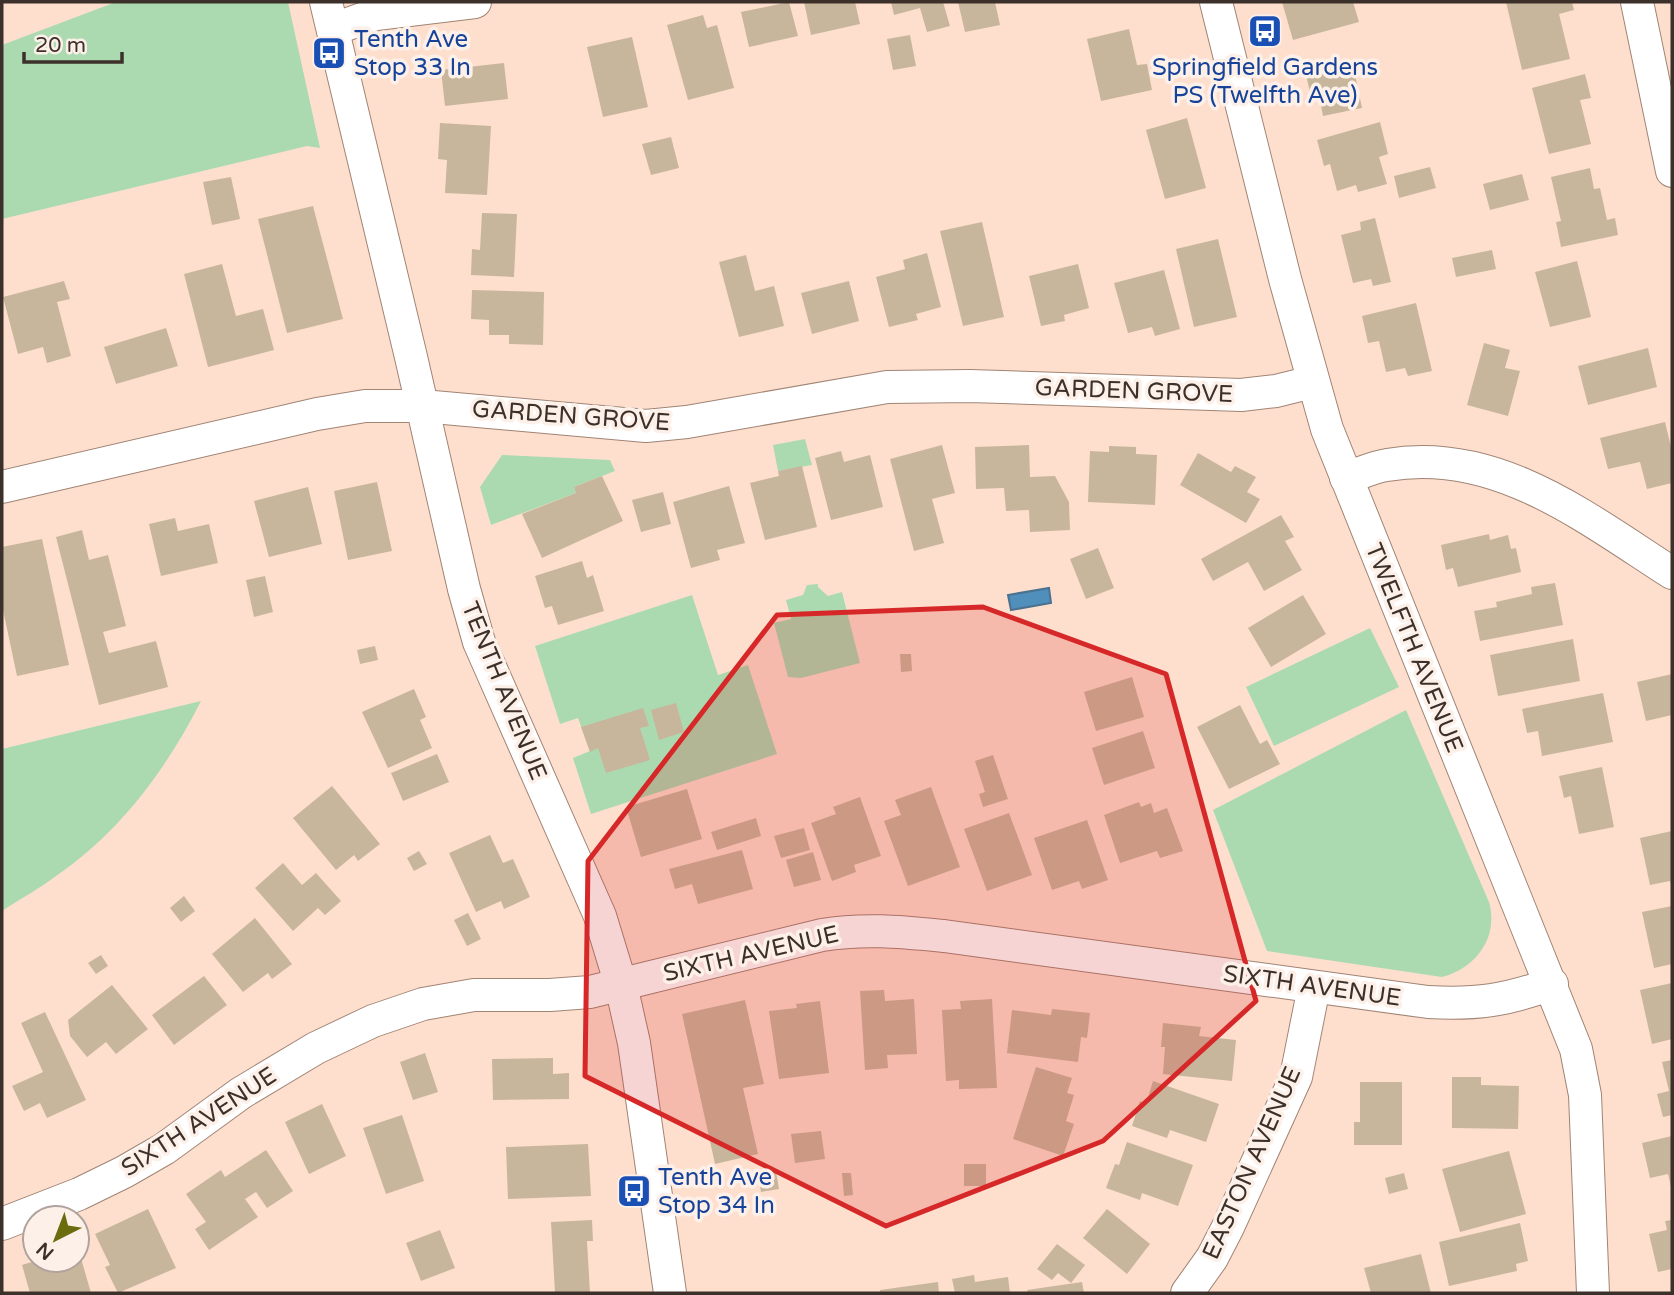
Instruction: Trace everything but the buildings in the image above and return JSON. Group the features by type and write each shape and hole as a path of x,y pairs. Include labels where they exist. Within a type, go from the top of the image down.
{"street":[{"path":"330,15 376,14 475,2"},
{"name":"TWELFTH AVENUE","path":"1216,2 1312,382 1346,478 1576,1049 1585,1095 1593,1293"},
{"path":"1636,2 1672,171"},
{"name":"TENTH AVENUE","path":"330,15 464,589 479,642 600,916 621,985 634,1043 670,1293"},
{"name":"GARDEN GROVE","path":"2,487 317,414 365,406 422,406 646,426 687,422 887,387 970,386 1241,395 1276,391 1312,382"},
{"path":"1346,478 1385,465 1418,462 1454,463 1493,472 1527,485 1567,506 1672,573"},
{"name":"SIXTH AVENUE","path":"2,1224 79,1194 124,1172 164,1149 241,1093 316,1048 373,1021 423,1004 474,995 590,992 852,930 887,930 1384,997 1461,1004 1517,996 1552,984"},
{"name":"EASTON AVENUE","path":"1187,1293 1212,1258 1228,1227 1296,1077 1314,987"}],"highlighted area":[{"path":"983,607 1166,674 1256,1001 1103,1141 886,1226 585,1076 588,861 777,615"}],"green space":[{"path":"116,2 288,2 320,148 307,146 2,219 2,45"},
{"path":"805,439 812,465 778,471 773,445"},
{"path":"502,455 610,460 615,471 574,487 576,493 491,525 480,487"},
{"path":"818,584 828,596 842,592 860,663 801,678 788,677 774,623 791,619 786,600 803,595 807,585"},
{"path":"692,595 718,675 748,665 777,754 591,814 573,758 590,751 578,718 560,724 535,646"},
{"path":"1370,628 1399,687 1274,746 1246,687"},
{"path":"201,701 157,775 121,819 79,859 2,911 2,749"},
{"path":"1406,710 1489,902 1491,927 1482,949 1465,966 1442,977 1267,951 1213,810"}],"water":[{"path":"1049,588 1051,603 1011,610 1008,595"}],"place":[{"name":"Springfield Gardens PS (Twelfth Ave)","path":"1265,31"},
{"name":"Tenth Ave Stop 33 In","path":"329,53"},
{"name":"Tenth Ave Stop 34 In","path":"634,1191"}]}
